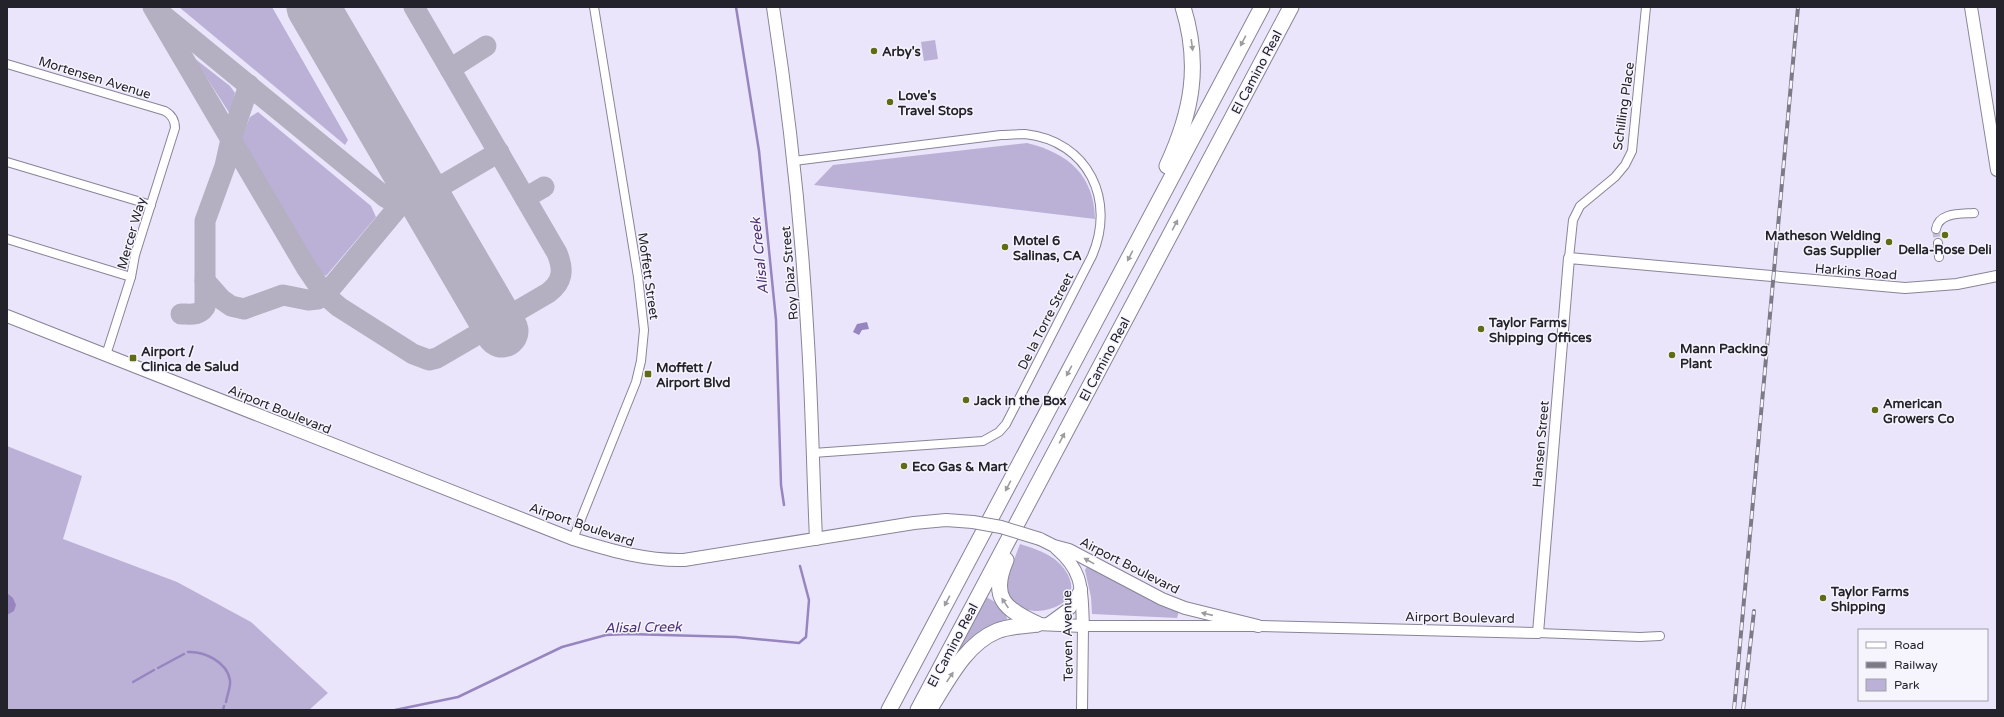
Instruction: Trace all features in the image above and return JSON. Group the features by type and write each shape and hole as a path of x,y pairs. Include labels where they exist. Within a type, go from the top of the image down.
{"highway":[{"path":"1148,221 1154,193 1176,146 1190,103 1194,66 1190,33 1183,7"},
{"name":"El Camino Real","path":"889,710 1262,7"},
{"name":"El Camino Real","path":"918,710 1291,7"},
{"path":"1043,624 1013,613 1001,598 999,587 1003,567 1044,473"},
{"path":"929,710 961,662 979,642 999,630 1043,624"}],"main road":[{"name":"Roy Diaz Street","path":"773,7 794,161 808,341 816,539"},
{"path":"1971,7 1997,170"},
{"name":"Airport Boulevard","path":"7,316 573,539 618,553 662,560 704,558 914,523 946,520 973,522 1000,527 1040,539 1054,546 1069,550 1162,599 1185,608 1258,626"},
{"name":"Terven Avenue","path":"1054,546 1070,560 1078,576 1081,589 1083,626"},
{"path":"1043,624 1070,608 1081,589"},
{"path":"1043,624 1083,626"}],"street":[{"name":"Moffett Street","path":"573,539 636,382 644,342 638,277 594,7"},
{"name":"Schilling Place","path":"1569,258 1573,220 1580,206 1614,177 1625,165 1632,151 1646,7"},
{"name":"Mortensen Avenue","path":"7,64 165,111 173,118"},
{"name":"Mercer Way","path":"106,355 131,277 135,255 175,128 173,118"},
{"name":"De la Torre Street","path":"794,161 997,136 1025,134 1054,142 1066,149 1082,163 1088,171 1098,192 1102,215 1100,235 1092,256 1006,424 999,432 983,440 813,453"},
{"path":"7,162 151,205"},
{"path":"1936,229 1937,224 1944,218 1974,213"},
{"path":"7,239 131,277"},
{"path":"1938,243 1939,257"},
{"name":"Harkins Road","path":"1569,258 1905,288 1956,284 1997,276"},
{"name":"Hansen Street","path":"1538,633 1569,258"},
{"name":"Airport Boulevard","path":"1083,626 1258,626 1640,637 1660,636"},
{"name":"Terven Avenue","path":"1082,710 1083,626"}],"green space":[{"path":"179,7 272,7 348,140 345,145"},
{"path":"935,40 938,59 924,61 921,42"},
{"path":"194,58 230,86 235,93 230,114"},
{"path":"258,112 371,206 376,217 326,276 319,272 241,138 250,117"},
{"path":"1027,143 1042,147 1055,153 1076,168 1084,178 1090,190 1095,219 814,185 833,165"},
{"path":"7,446 82,476 63,539 177,582 251,622 328,693 309,710 7,710"},
{"path":"1020,544 1039,550 1051,556 1065,570 1070,579 1070,594 1060,605 1034,611 1019,608 1009,600 1004,586"},
{"path":"1088,565 1179,611 1177,618 1092,614 1091,597 1085,570"},
{"path":"986,597 1000,607 1005,613 1008,622 952,662"}],"shaded area":[{"path":"867,322 869,329 862,330 859,335 853,332 857,324"},
{"path":"7,593 13,598 16,605 14,611 7,615"}],"waterway":[{"name":"Alisal Creek","path":"736,7 759,151 776,320 781,485 784,505"},
{"name":"Alisal Creek","path":"395,710 458,697 562,647 606,635 628,634 736,637 799,643 806,637 809,600 800,566"},
{"path":"188,652 201,653 208,656 220,663 224,668 230,680 226,702"},
{"path":"158,668 184,654"},
{"path":"133,682 154,670"},
{"path":"223,710 224,706"}],"taxiway":[{"path":"153,7 306,267 325,295 339,307 413,354 429,360 437,358 548,293 553,289 559,280 561,275 561,265 557,253 414,7"},
{"path":"164,16 385,197 400,205 412,203 499,152"},
{"path":"450,69 486,46"},
{"path":"181,314 197,313 205,307 205,221 225,166 231,139 249,85"},
{"path":"525,198 544,187"},
{"path":"205,281 221,299 231,306 244,309 283,295 308,300 318,299 325,295 400,205"}],"runway":[{"path":"313,7 502,331"}],"tunnel":[{"path":"1936,229 1938,243"}],"railway":[{"path":"1734,710 1798,7"},
{"path":"1743,710 1754,611"}],"place":[{"name":"Arby's","path":"874,51"},
{"name":"Love's Travel Stops","path":"890,102"},
{"name":"Della-Rose Deli","path":"1945,235"},
{"name":"Matheson Welding Gas Supplier","path":"1889,242"},
{"name":"Motel 6 Salinas, CA","path":"1005,247"},
{"name":"Taylor Farms Shipping Offices","path":"1481,329"},
{"name":"Mann Packing Plant","path":"1672,355"},
{"name":"Airport / Clinica de Salud","path":"133,358"},
{"name":"Moffett / Airport Blvd","path":"648,374"},
{"name":"Jack in the Box","path":"966,400"},
{"name":"American Growers Co","path":"1875,410"},
{"name":"Eco Gas & Mart","path":"904,466"},
{"name":"Taylor Farms Shipping","path":"1823,598"}]}
